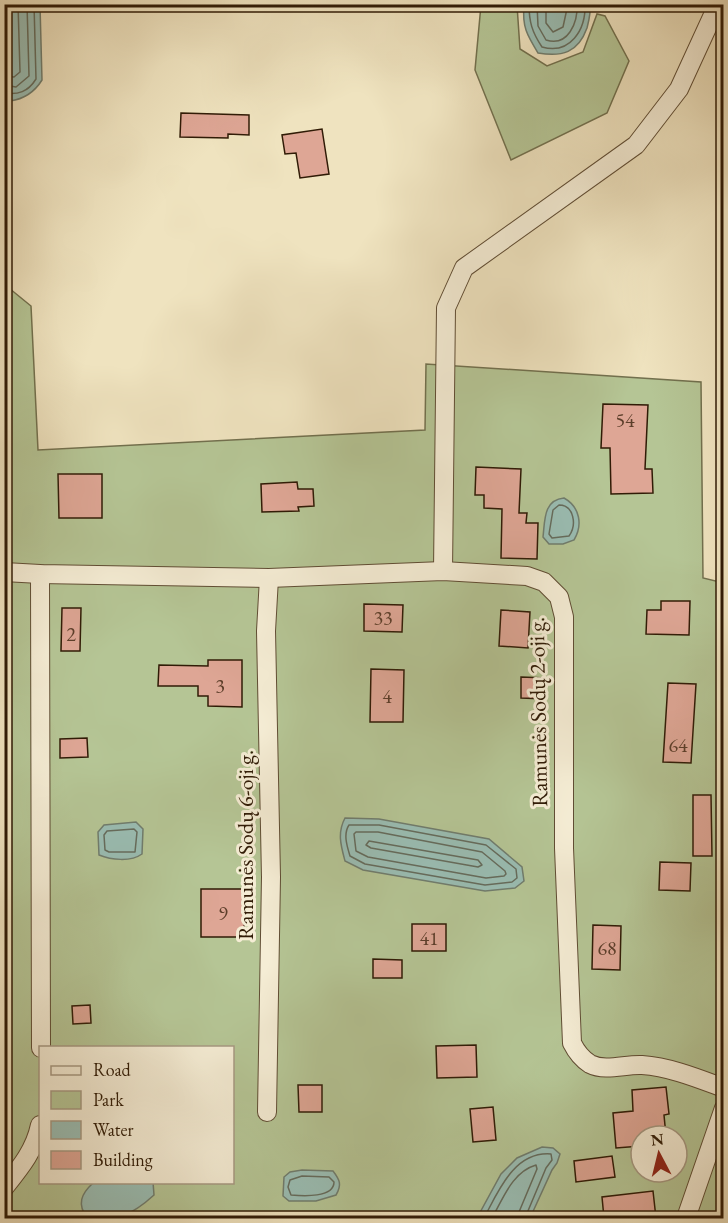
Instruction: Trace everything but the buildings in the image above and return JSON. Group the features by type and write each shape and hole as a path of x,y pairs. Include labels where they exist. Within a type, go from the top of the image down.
{"street":[{"path":"443,571 446,308 464,268 636,146 679,89 717,4"},
{"name":"Ramunės Sodų 2-oji g.","path":"4,572 269,578 443,571 527,576 544,582 559,597 564,617 564,848 572,1043 578,1053 591,1064 606,1068 640,1064 669,1069 723,1088"},
{"path":"40,574 40,1046"},
{"name":"Ramunės Sodų 6-oji g.","path":"267,1112 271,877 266,631 269,578"},
{"path":"686,1218 723,1108"},
{"path":"4,1188 23,1165 37,1142 39,1131"}],"green space":[{"path":"481,5 517,5 520,49 547,66 583,52 597,14 605,16 629,61 607,113 511,160 475,70"},
{"path":"4,284 31,306 38,450 425,430 426,364 701,382 703,578 724,583 723,1218 5,1218"}],"water":[{"path":"4,5 40,5 42,80 28,95 10,101 5,97"},
{"path":"524,5 590,5 587,28 574,48 555,54 538,53 526,31"},
{"path":"564,498 577,511 579,522 577,534 574,540 563,544 549,544 543,537 546,512 552,503"},
{"path":"345,818 379,819 489,839 522,867 524,881 515,888 485,891 363,870 345,861 340,834"},
{"path":"136,822 143,829 142,854 121,859 99,855 98,832 104,825"},
{"path":"542,1147 553,1148 560,1154 530,1218 477,1218 501,1174 517,1158"},
{"path":"333,1171 339,1183 336,1195 316,1201 289,1201 283,1196 284,1177 290,1172"},
{"path":"92,1184 153,1184 154,1195 138,1208 124,1215 87,1218 81,1204 86,1191"}]}
